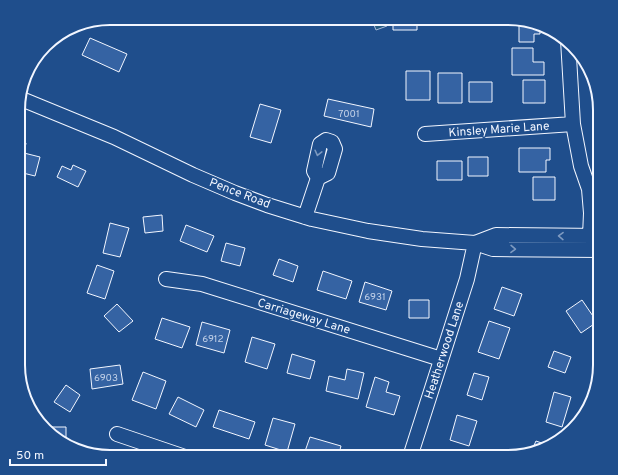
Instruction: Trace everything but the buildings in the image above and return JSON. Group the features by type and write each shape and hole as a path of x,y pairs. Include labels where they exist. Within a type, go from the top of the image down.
{"street":[{"path":"569,51 573,124 578,152 588,189 593,224"},
{"name":"Pence Road","path":"26,101 114,137 194,175 267,205 305,217 368,231 422,239 475,243 494,249 593,250"},
{"name":"Kinsley Marie Lane","path":"425,134 573,124"},
{"path":"305,217 318,178"},
{"name":"Pence Road","path":"475,243 496,234 593,236"},
{"name":"Heatherwood Lane","path":"412,450 467,279 475,243"},
{"name":"Carriageway Lane","path":"166,279 202,284 442,359"},
{"path":"117,434 164,450"}],"shaded area":[{"path":"374,25 387,25 387,26 376,30"}]}
